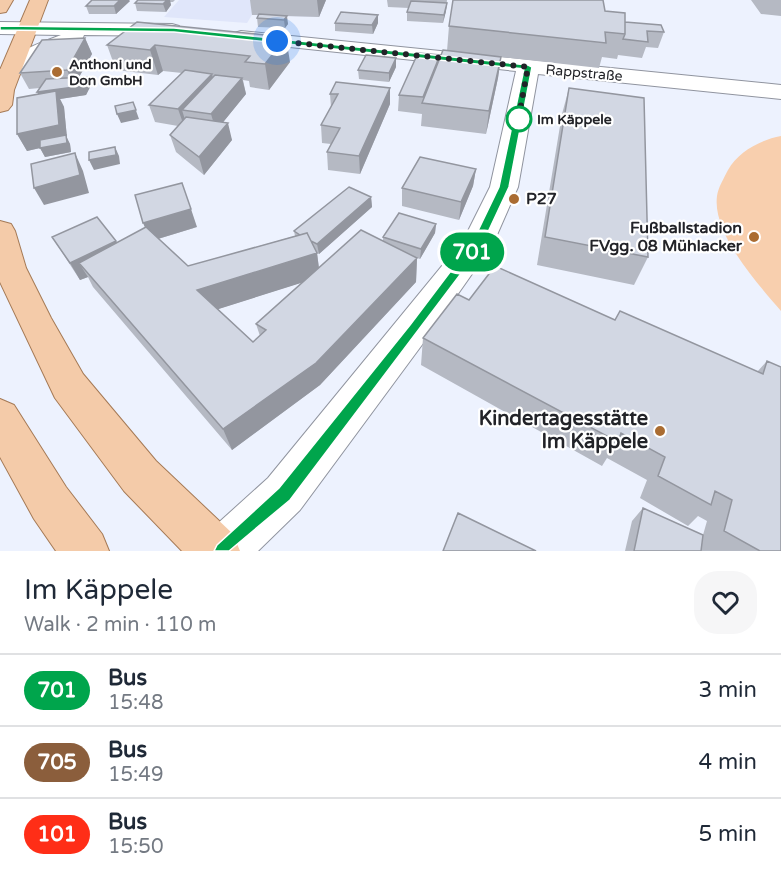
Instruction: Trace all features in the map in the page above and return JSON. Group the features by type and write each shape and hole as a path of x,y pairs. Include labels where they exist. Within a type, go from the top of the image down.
{"main road":[{"path":"0,8 4,0"},
{"path":"0,105 11,70 39,0"},
{"path":"0,231 10,268 69,386 140,476 216,551"},
{"path":"0,418 50,503 85,551"}],"street":[{"path":"0,28 28,30 109,28 193,32"},
{"path":"11,70 27,57 62,40 109,28"},
{"name":"Rappstraße","path":"222,34 781,92"},
{"path":"223,551 284,494 477,244 504,187 528,67"}],"shaded area":[{"path":"179,0 326,0 319,17 252,15 247,23 164,17"},
{"name":"Fußballstadion FVgg. 08 Mühlacker","path":"781,136 781,311 749,273 729,242 717,211 717,196 728,170 744,152 765,140"}],"building":[{"path":"92,0 120,0 114,6 86,6"},
{"path":"138,0 167,0 163,4 135,3"},
{"path":"453,0 603,0 605,11 625,13 625,34 605,32 606,43 449,26"},
{"path":"411,1 447,3 444,15 407,12"},
{"path":"341,12 378,15 372,25 335,23"},
{"path":"259,14 287,16 284,20 257,18"},
{"path":"137,22 286,37 265,64 245,62 250,56 155,45 150,50 107,45"},
{"path":"625,22 661,25 664,32 647,31 648,42 623,39"},
{"path":"85,38 67,70 20,73 42,40"},
{"path":"443,50 501,57 489,111 422,103"},
{"path":"418,53 440,55 423,97 399,95"},
{"path":"366,55 396,58 389,73 358,70"},
{"path":"185,70 212,74 178,109 149,105"},
{"path":"215,75 242,78 211,114 182,110"},
{"path":"87,77 82,86 37,92 46,79"},
{"path":"336,82 390,88 359,156 327,152 340,128 321,125 338,94 330,94"},
{"path":"569,88 644,98 648,257 545,237"},
{"path":"56,91 59,125 17,134 17,98"},
{"path":"133,102 136,110 117,114 115,106"},
{"path":"186,117 228,123 199,157 170,135"},
{"path":"66,135 67,143 40,148 40,140"},
{"path":"115,147 116,155 89,160 89,152"},
{"path":"75,153 80,175 34,188 31,164"},
{"path":"420,157 476,169 461,202 402,188"},
{"path":"182,183 191,209 143,223 135,195"},
{"path":"349,187 371,197 317,244 311,241 307,233 300,235 294,231"},
{"path":"399,213 436,224 421,249 383,237"},
{"path":"97,217 116,241 70,263 52,237"},
{"path":"146,227 188,266 307,233 317,253 197,290 253,342 266,330 256,324 361,230 417,258 316,363 223,429 79,263"},
{"name":"Kindertagesstätte Im Käppele","path":"495,266 615,320 620,311 763,374 767,361 781,367 781,551 760,551 724,531 732,500 715,491 711,505 658,476 665,457 621,433 618,442 423,338 457,294 469,300"},
{"path":"643,508 703,535 701,551 634,551"},
{"path":"458,513 536,551 443,551"}],"bus line":[{"name":"701","path":"0,28 174,30 528,67 504,187 484,232 472,252 284,494 223,551"}],"place":[{"name":"Anthoni und Don GmbH","path":"57,72"},
{"name":"Im Käppele","path":"519,119"},
{"name":"P27","path":"514,199"},
{"name":"Fußballstadion FVgg. 08 Mühlacker","path":"754,237"},
{"name":"Kindertagesstätte Im Käppele","path":"660,431"}],"route":[{"path":"277,41 528,67 518,121 519,119"}]}
